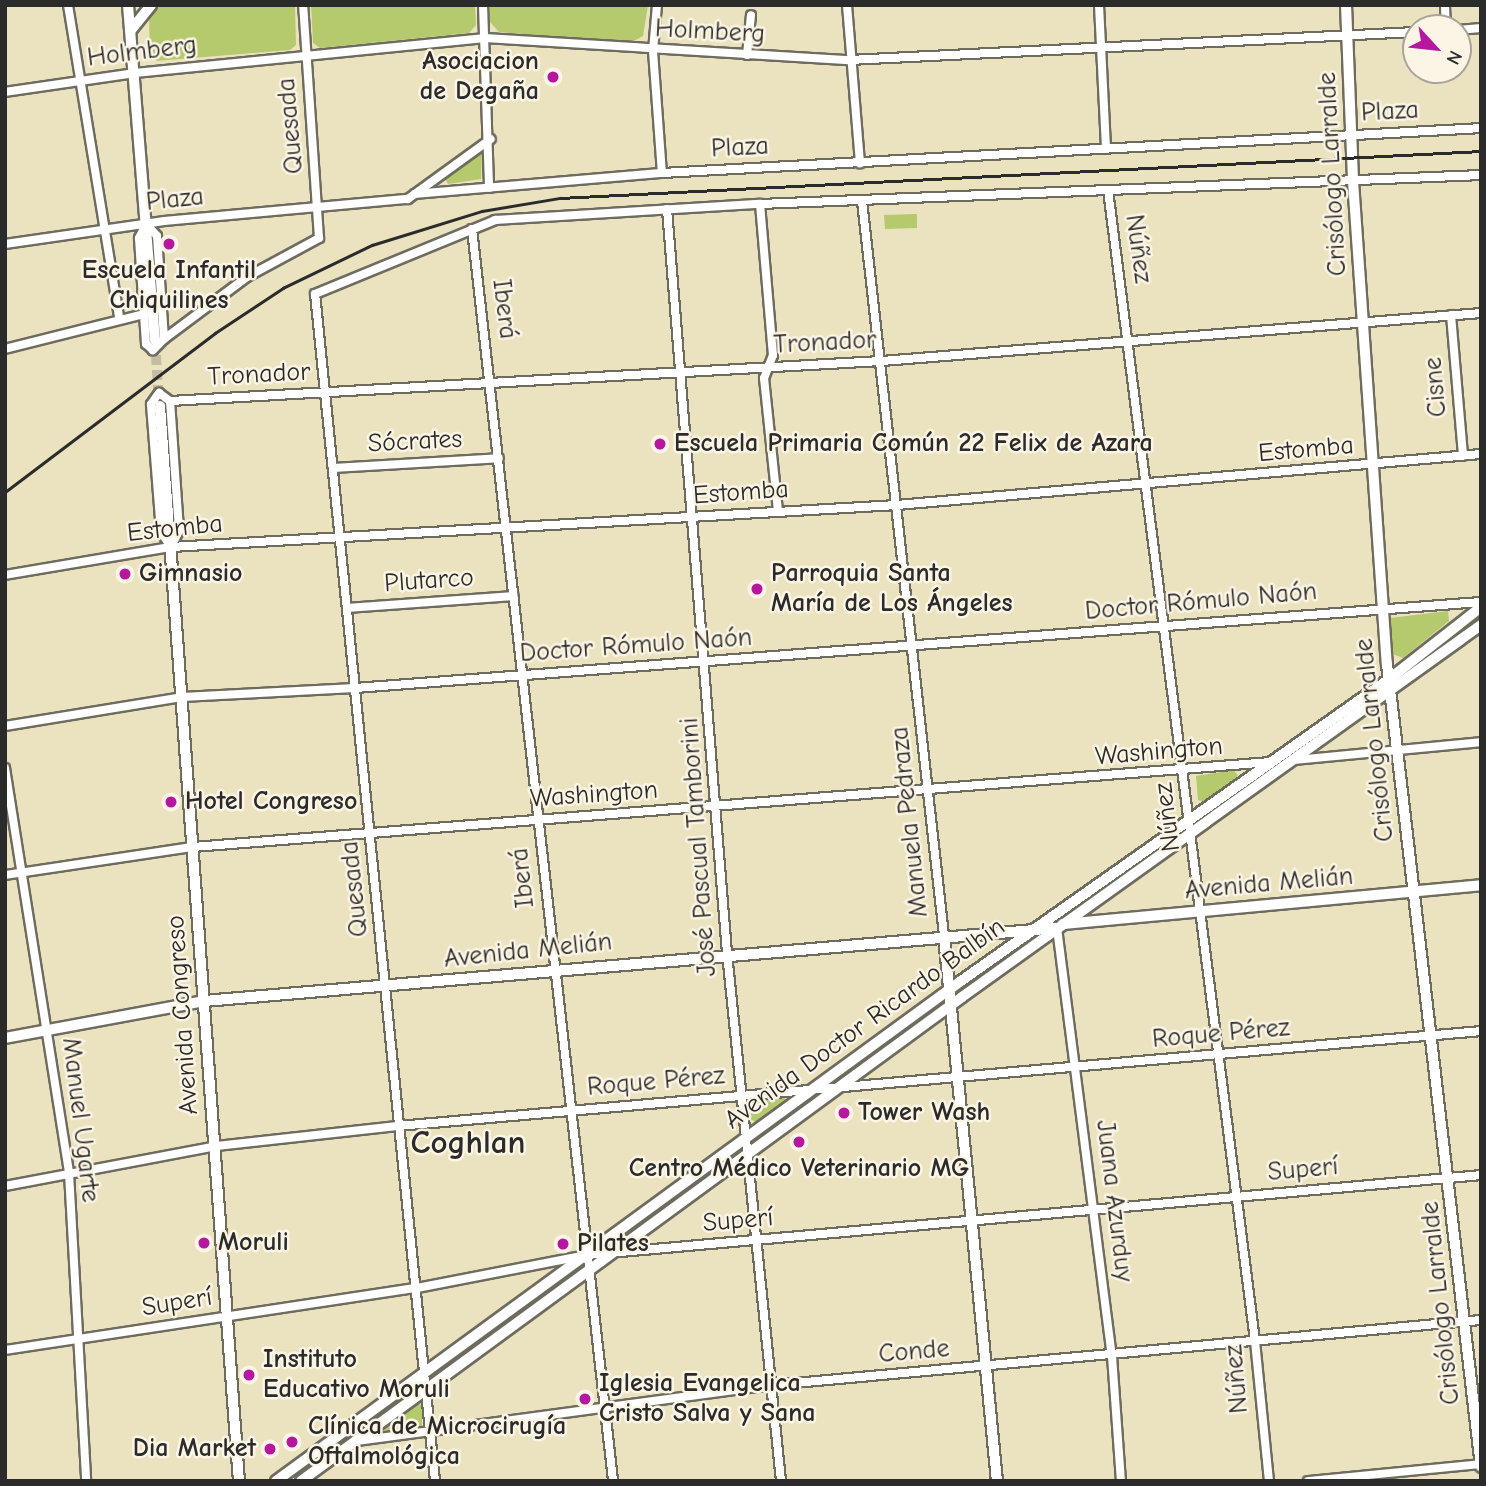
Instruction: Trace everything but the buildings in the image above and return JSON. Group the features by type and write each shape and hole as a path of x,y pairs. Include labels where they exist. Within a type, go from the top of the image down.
{"main road":[{"path":"128,5 146,223 160,339"},
{"path":"131,30 151,5"},
{"name":"Avenida Congreso","path":"165,403 171,547 239,1481"},
{"name":"Avenida Doctor Ricardo Balbín","path":"276,1481 950,989 1388,680 1481,605"},
{"name":"Avenida Doctor Ricardo Balbín","path":"301,1481 352,1441 1060,926 1390,694 1481,625"}],"street":[{"path":"68,5 82,80 102,230 119,318"},
{"name":"Quesada","path":"160,339 247,277 316,243 321,231 303,5"},
{"path":"483,5 491,139 489,188"},
{"path":"657,5 653,51 662,173"},
{"path":"847,5 849,60 860,163"},
{"path":"1100,5 1107,148"},
{"name":"Crisólogo Larralde","path":"1346,5 1353,181 1381,608 1395,749 1481,1465"},
{"path":"747,55 751,15"},
{"name":"Holmberg","path":"5,92 135,73 485,38 653,51 849,60 1402,33"},
{"name":"Plaza","path":"5,244 146,223 408,199 415,194 662,173 1481,128"},
{"path":"415,194 491,139"},
{"path":"472,229 495,220 760,204 1481,175"},
{"name":"Núñez","path":"1108,190 1148,484 1255,1341 1269,1481"},
{"name":"Manuela Pedraza","path":"862,201 914,648 925,791 950,989 997,1481"},
{"path":"760,204 773,355 764,378 778,511"},
{"name":"José Pascual Tamborini","path":"667,209 694,517 727,953 781,1481"},
{"path":"146,223 139,239 149,349 158,349 160,339"},
{"name":"Quesada","path":"435,1481 315,294 472,229"},
{"name":"Iberá","path":"472,229 492,384 613,1481"},
{"name":"Tronador","path":"165,403 882,360 1129,343 1362,321 1481,313"},
{"path":"5,349 119,318 145,314"},
{"name":"Cisne","path":"1451,315 1463,455"},
{"name":"Estomba","path":"5,575 171,547 897,505 1371,466 1481,454"},
{"name":"Sócrates","path":"333,468 499,458"},
{"name":"Plutarco","path":"347,608 514,596"},
{"name":"Doctor Rómulo Naón","path":"5,726 182,697 355,688 914,648 1381,608 1481,605"},
{"path":"1296,760 1481,742"},
{"name":"Washington","path":"5,875 193,846 1184,772 1271,762"},
{"name":"Manuel Ugarte","path":"5,768 69,1173 86,1481"},
{"name":"Avenida Melián","path":"5,1038 204,1001 1481,886"},
{"name":"Juana Azurduy","path":"1060,926 1112,1356 1121,1481"},
{"name":"Roque Pérez","path":"5,1186 216,1146 398,1126 836,1090 1481,1031"},
{"name":"Superí","path":"5,1350 417,1288 587,1255 1481,1175"},
{"name":"Conde","path":"352,1441 773,1385 1112,1356 1481,1320"},
{"path":"1308,1481 1481,1465"}],"green space":[{"path":"160,5 295,5 296,45 290,50 156,61 150,52 149,19"},
{"path":"311,5 475,5 476,25 469,33 320,48 313,43"},
{"path":"488,5 648,5 643,36 630,43 499,32 490,22"},
{"path":"482,153 481,179 448,184 445,179"},
{"path":"917,214 917,228 885,229 884,215"},
{"path":"1448,611 1449,621 1403,658 1393,654 1390,618"},
{"path":"1234,770 1238,776 1204,802 1198,800 1196,776"},
{"path":"785,1097 786,1102 757,1123 749,1118 752,1099"},
{"path":"416,1403 422,1405 422,1429 383,1434 376,1431"}],"tunnel":[{"path":"155,340 159,403"}],"railway":[{"path":"5,492 215,333 283,288 372,245 482,211 560,198 1481,151"}],"place":[{"name":"Asociacion de Degaña","path":"553,77"},
{"name":"Escuela Infantil Chiquilines","path":"169,244"},
{"name":"Escuela Primaria Común 22 Felix de Azara","path":"660,444"},
{"name":"Gimnasio","path":"125,574"},
{"name":"Parroquia Santa María de Los Ángeles","path":"757,589"},
{"name":"Hotel Congreso","path":"171,802"},
{"name":"Tower Wash","path":"844,1113"},
{"name":"Centro Médico Veterinario MG","path":"799,1142"},
{"name":"Moruli","path":"204,1243"},
{"name":"Pilates","path":"563,1244"},
{"name":"Instituto Educativo Moruli","path":"249,1375"},
{"name":"Iglesia Evangelica Cristo Salva y Sana","path":"585,1399"},
{"name":"Clínica de Microcirugía Oftalmológica","path":"292,1442"},
{"name":"Dia Market","path":"270,1449"}],"district":[{"name":"Coghlan","path":"468,1143"}]}
